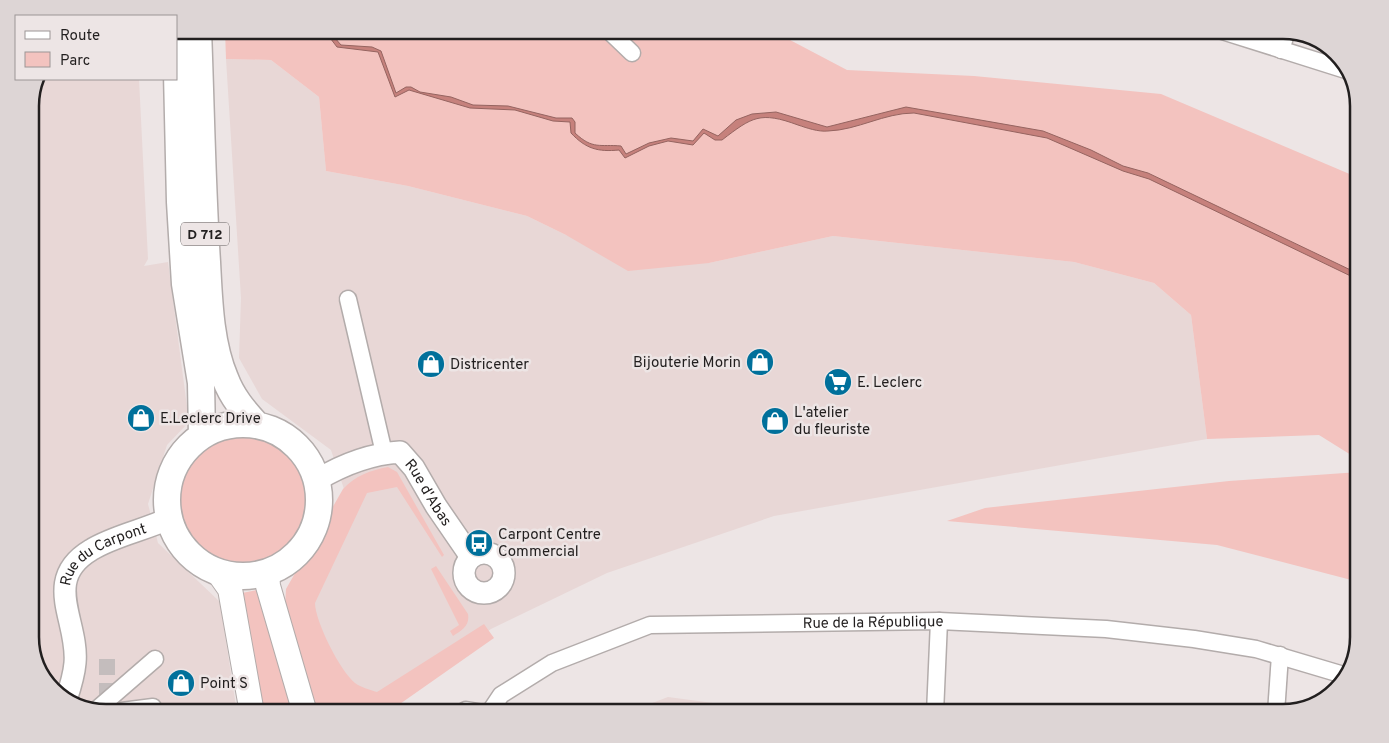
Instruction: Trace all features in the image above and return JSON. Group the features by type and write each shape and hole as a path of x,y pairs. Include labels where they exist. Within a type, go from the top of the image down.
{"main road":[{"name":"D 712","path":"198,39 204,215 209,294 217,351 224,378 238,404 257,425"},
{"name":"D 712","path":"177,80 180,202 185,284 201,383 202,435"},
{"path":"238,424 257,425 278,432 295,444 308,461 317,480 319,503 315,526 304,546 288,562 267,572 243,576 218,572 196,560 180,541 170,518 167,495 172,472 184,451 202,435 219,428 238,424"},
{"path":"218,572 230,590 250,704"},
{"path":"267,572 268,586 302,704"}],"street":[{"path":"617,39 632,53"},
{"path":"1247,39 1339,68"},
{"path":"1281,50 1284,39"},
{"path":"348,299 384,453"},
{"name":"Rue d'Abas","path":"317,480 336,469 384,453 400,452 471,557"},
{"name":"Rue du Carpont","path":"68,693 76,661 64,599 66,580 72,566 93,548 170,518"},
{"path":"935,704 939,622"},
{"name":"Rue de la République","path":"496,704 501,695 552,663 650,625 939,622 1106,630 1194,639 1280,655 1339,673"},
{"path":"1277,704 1280,655"},
{"path":"103,704 155,659"}],"shaded area":[{"path":"331,39 336,39 341,45 372,47 381,51 396,93 406,87 411,87 420,92 451,97 473,105 508,106 556,118 572,118 575,122 575,133 587,142 597,145 621,146 626,154 649,143 671,138 693,141 703,129 718,136 736,120 752,114 776,112 827,127 906,107 1043,131 1091,150 1123,166 1148,173 1350,270 1350,276 1149,179 1123,171 1047,138 914,113 892,116 850,128 824,131 813,130 774,118 765,118 749,121 722,140 715,140 704,133 693,145 668,141 649,146 625,158 619,150 599,150 582,143 571,133 570,122 553,121 515,110 470,108 409,90 395,97 378,52 337,47"},
{"path":"226,59 271,60 319,97 326,171 408,186 527,216 566,235 709,263 833,236 1074,262 1154,283 1191,315 1207,439 774,516 607,573 491,629 379,704 360,704 301,609 348,501 331,450 262,399 239,358 241,298"},
{"path":"44,80 139,80 148,259 144,266 168,262 189,422 167,445 148,504 158,543 220,602 236,704 97,704 88,702 61,688 50,675 42,659 39,642 39,101"},
{"path":"668,697 721,704 650,704"}],"green space":[{"path":"225,39 788,39 847,70 974,76 1161,94 1350,174 1350,454 1319,435 1207,439 1191,315 1154,283 1074,262 833,236 709,263 628,271 566,235 527,216 408,186 326,171 319,97 271,60 226,59"},
{"path":"243,437 256,438 268,442 288,456 302,476 306,488 306,514 302,526 288,546 268,560 256,564 243,565 230,564 218,560 198,546 184,526 180,514 179,501 180,488 184,476 198,456 218,442 230,438"},
{"path":"388,467 397,472 444,555 442,557 397,487 367,493 315,603 319,621 329,645 342,668 355,683 377,692 484,624 494,638 400,704 313,704 285,606 286,589 343,489 353,480 375,470"},
{"path":"1350,473 1350,580 1217,545 947,521 985,508 1229,481"},
{"path":"436,566 468,614 467,625 453,636 450,631 459,625 431,569"},
{"path":"257,590 291,704 260,704 242,593"}],"tunnel":[{"path":"107,653 107,699"}],"place":[{"name":"Bijouterie Morin","path":"760,362"},
{"name":"Districenter","path":"431,364"},
{"name":"E. Leclerc","path":"838,382"},
{"name":"E.Leclerc Drive","path":"141,418"},
{"name":"L'atelier du fleuriste","path":"775,421"},
{"name":"Carpont Centre Commercial","path":"479,543"},
{"name":"Point S","path":"181,683"}]}
